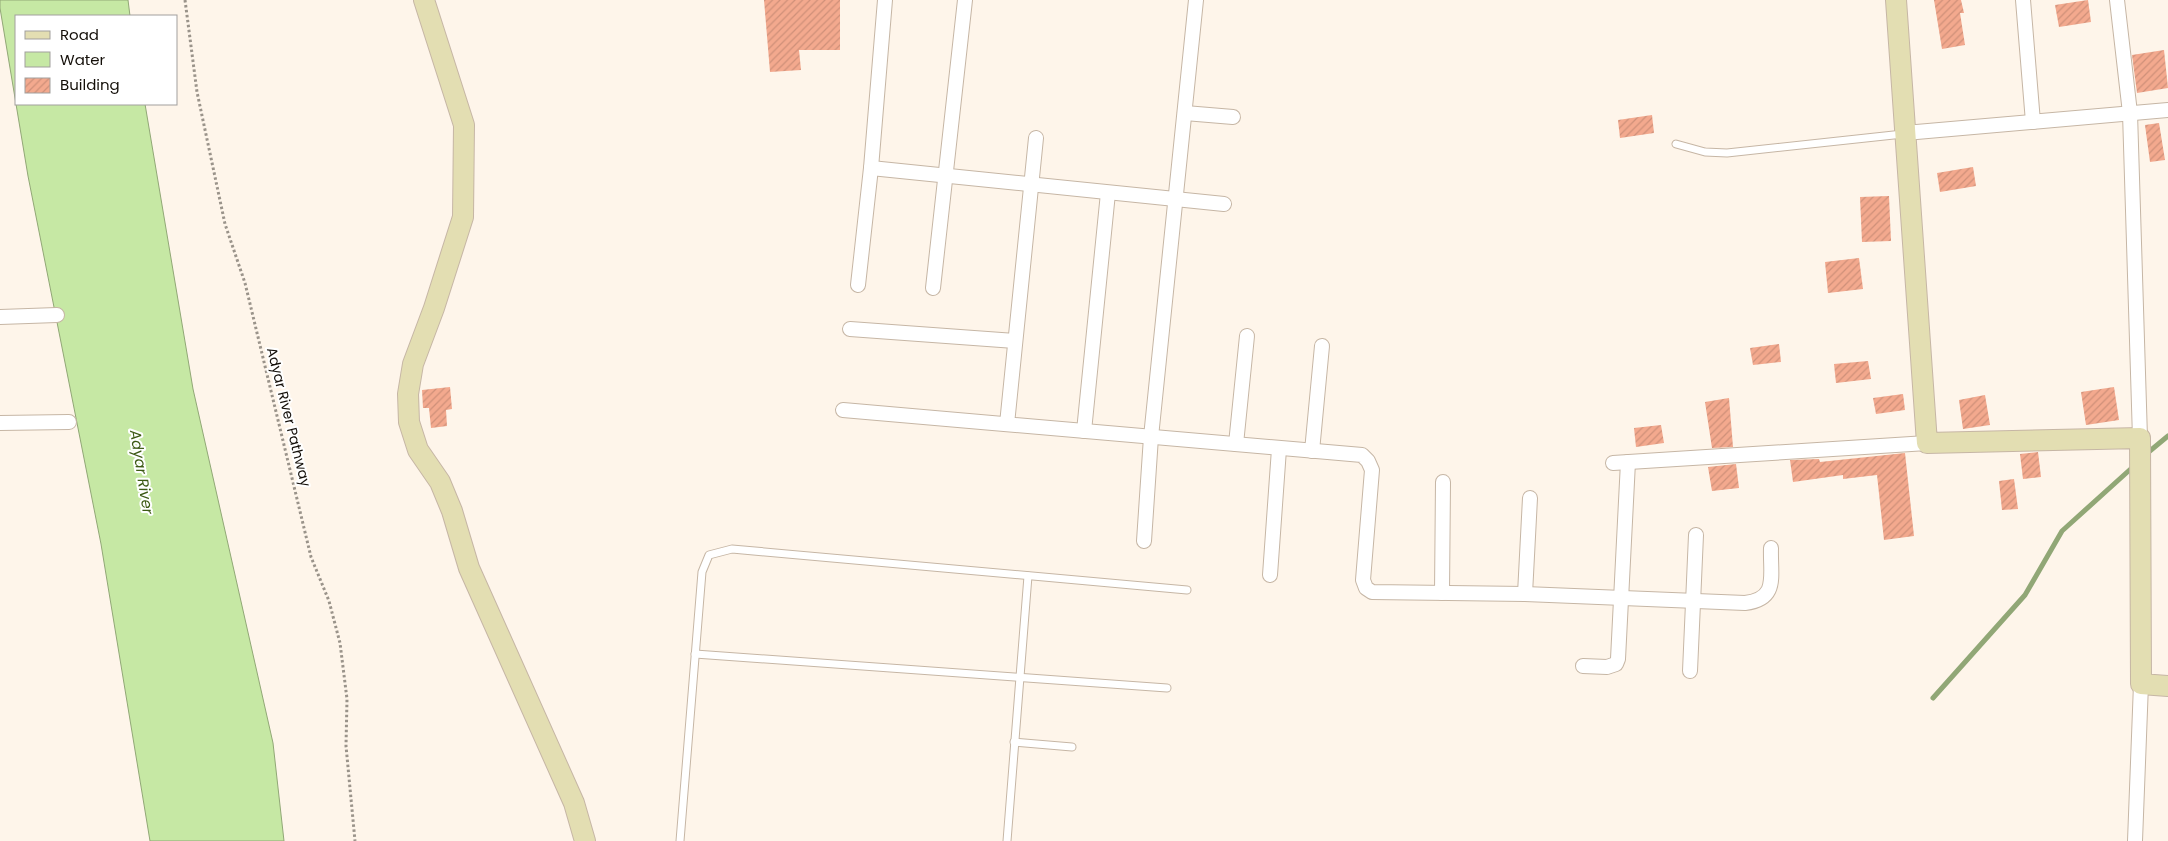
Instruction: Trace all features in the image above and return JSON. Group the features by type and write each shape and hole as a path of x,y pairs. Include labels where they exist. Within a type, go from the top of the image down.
{"street":[{"path":"424,0 464,125 463,218 434,308 413,364 408,394 408,422 418,450 440,482 452,511 469,568 574,803 585,841"},
{"path":"858,285 871,168 885,0"},
{"path":"933,288 947,176 965,0"},
{"path":"1144,541 1151,437 1196,0"},
{"path":"1896,0 1927,443"},
{"path":"2022,0 2033,122"},
{"path":"2117,0 2130,113 2140,438 2141,684 2135,841"},
{"path":"1906,133 2168,110"},
{"path":"1184,113 1234,117"},
{"path":"1007,424 1036,138"},
{"path":"871,168 1224,204"},
{"path":"1084,431 1108,193"},
{"path":"0,317 57,315"},
{"path":"850,329 1015,341"},
{"path":"1236,444 1247,336"},
{"path":"1312,451 1322,346"},
{"path":"842,410 1362,455 1368,461 1372,470 1363,571 1366,588 1372,592 1525,594 1621,600 1745,603 1763,599 1767,596 1770,588 1771,548"},
{"path":"0,423 69,422"},
{"path":"1613,463 1927,443 2140,438"},
{"path":"1270,575 1279,449"},
{"path":"1582,666 1607,667 1616,664 1618,659 1628,462"},
{"path":"1442,593 1443,482"},
{"path":"1525,594 1530,498"},
{"path":"1690,671 1696,535"},
{"path":"2141,684 2168,686"}],"lane":[{"path":"1676,144 1705,152 1727,153 1906,133"},
{"path":"680,841 702,572 709,555 732,549 1187,590"},
{"path":"1007,841 1028,576"},
{"path":"695,654 1167,688"},
{"path":"1014,742 1072,747"}],"path":[{"name":"Adyar River Pathway","path":"185,0 197,92 225,224 245,284 311,557 329,601 340,643 347,699 346,746 355,841"}],"water":[{"path":"0,0 128,0 130,15 15,15 15,98"},
{"name":"Adyar River","path":"16,105 145,105 193,389 273,743 284,841 150,841 101,544 28,176"}],"building":[{"path":"764,0 840,0 840,50 799,50 801,70 770,72"},
{"path":"1934,0 1961,0 1964,13 1960,13 1965,45 1942,49"},
{"path":"2088,0 2091,22 2059,27 2055,5"},
{"path":"2164,50 2168,88 2137,93 2132,55"},
{"path":"1652,115 1654,133 1620,138 1618,120"},
{"path":"2159,123 2165,160 2150,162 2145,125"},
{"path":"1973,167 1976,186 1940,192 1937,173"},
{"path":"1889,196 1891,241 1862,242 1860,197"},
{"path":"1859,258 1863,289 1828,293 1825,262"},
{"path":"1779,344 1781,362 1753,365 1750,348"},
{"path":"1868,361 1871,379 1836,383 1834,364"},
{"path":"450,387 452,409 446,410 447,426 431,428 429,408 423,408 422,390"},
{"path":"2114,387 2119,420 2086,425 2081,392"},
{"path":"1903,394 1905,410 1876,414 1873,398"},
{"path":"1985,395 1990,425 1963,429 1959,400"},
{"path":"1729,398 1733,447 1712,448 1705,402"},
{"path":"1661,425 1664,443 1636,447 1634,428"},
{"path":"2038,452 2041,477 2023,479 2020,454"},
{"path":"1905,453 1914,536 1884,540 1877,475 1843,479 1843,475 1793,482 1790,460 1819,459 1820,462"},
{"path":"1736,464 1739,488 1712,491 1708,467"},
{"path":"2014,479 2018,509 2002,510 1999,481"}],"waterway":[{"path":"2145,455 2168,436"},
{"path":"1933,698 2025,595 2062,531 2134,466"}]}
